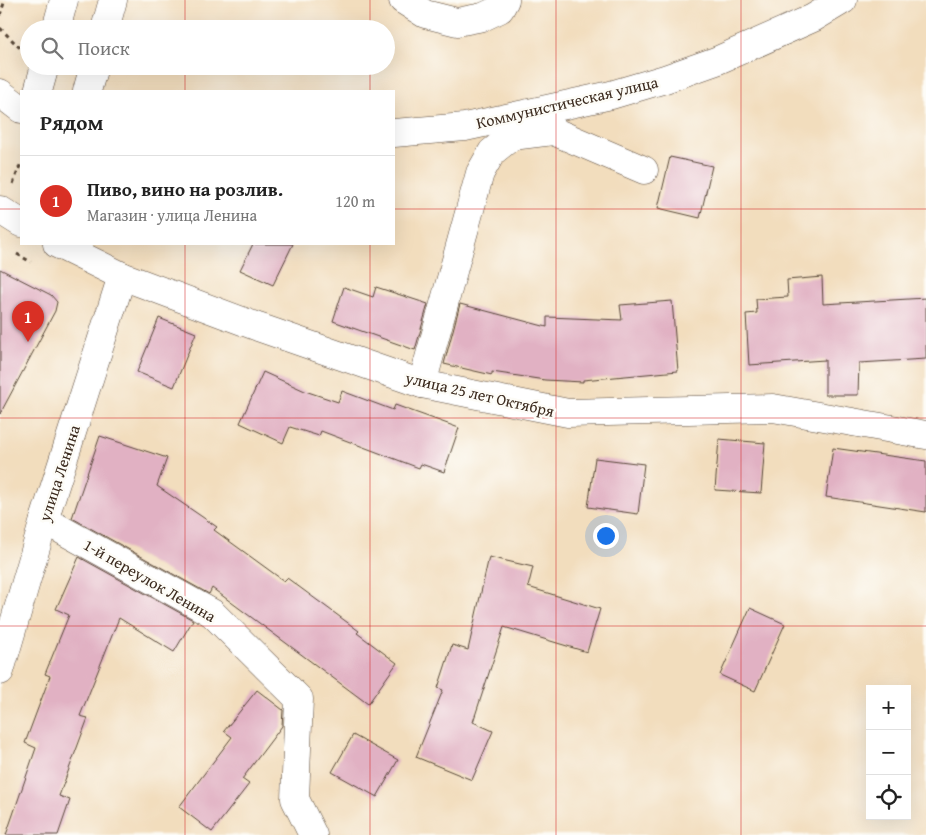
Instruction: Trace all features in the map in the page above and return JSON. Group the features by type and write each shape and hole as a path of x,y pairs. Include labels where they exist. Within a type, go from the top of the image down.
{"street":[{"path":"58,20 64,0"},
{"path":"107,20 113,0"},
{"path":"403,0 425,14 457,22 483,17 500,9 505,0"},
{"name":"Коммунистическая улица","path":"395,133 464,127 611,95 665,79 716,61 813,18 843,0"},
{"path":"38,90 42,75"},
{"path":"87,90 91,75"},
{"path":"0,93 20,108"},
{"path":"0,116 20,121"},
{"path":"422,384 480,173 492,152 512,136 553,131 644,170"},
{"path":"0,210 20,222"},
{"name":"улица 25 лет Октября","path":"60,245 122,276 422,384 568,413 773,408 926,435"},
{"name":"улица Ленина","path":"0,671 44,520 122,276"},
{"name":"1-й переулок Ленина","path":"44,520 212,613 298,699 295,800 313,835"}],"path":[{"path":"0,15 5,0"},
{"path":"0,28 20,47"}],"building":[{"path":"670,157 712,166 700,218 658,208"},
{"path":"252,245 293,245 273,285 240,270"},
{"path":"0,269 51,295 57,302 55,311 0,414"},
{"path":"822,277 823,304 926,298 926,359 859,363 858,395 825,395 825,360 749,365 746,314 757,313 756,299 788,297 787,280"},
{"path":"344,287 373,297 376,287 428,304 415,350 333,321"},
{"path":"672,301 678,371 583,380 583,382 545,380 492,372 492,375 444,364 460,304 547,327 547,317 622,320 620,305"},
{"path":"159,318 196,333 174,387 137,372"},
{"path":"263,372 305,391 338,402 342,391 393,410 395,405 459,428 444,472 421,464 419,468 321,431 319,436 290,427 283,443 240,423"},
{"path":"100,436 167,458 157,486 217,527 214,530 284,581 287,578 359,631 357,633 397,663 368,704 212,588 209,594 72,518"},
{"path":"719,439 765,443 761,493 715,490"},
{"path":"833,448 926,461 926,512 826,497"},
{"path":"595,458 644,464 638,514 588,507"},
{"path":"79,557 193,620 174,652 119,618 80,716 88,718 59,796 70,800 58,835 6,835 36,748 25,743 50,676 45,674 69,615 56,609"},
{"path":"489,557 533,567 528,587 600,609 587,652 504,627 473,722 493,731 472,780 416,757 443,690 438,688 452,645 468,650"},
{"path":"750,608 785,624 755,691 720,675"},
{"path":"257,690 283,710 282,726 242,779 249,784 212,832 179,807 232,737 224,731"},
{"path":"353,735 398,760 377,797 332,772"}],"place":[{"name":"Пиво, вино на розлив.","path":"28,342"}]}
